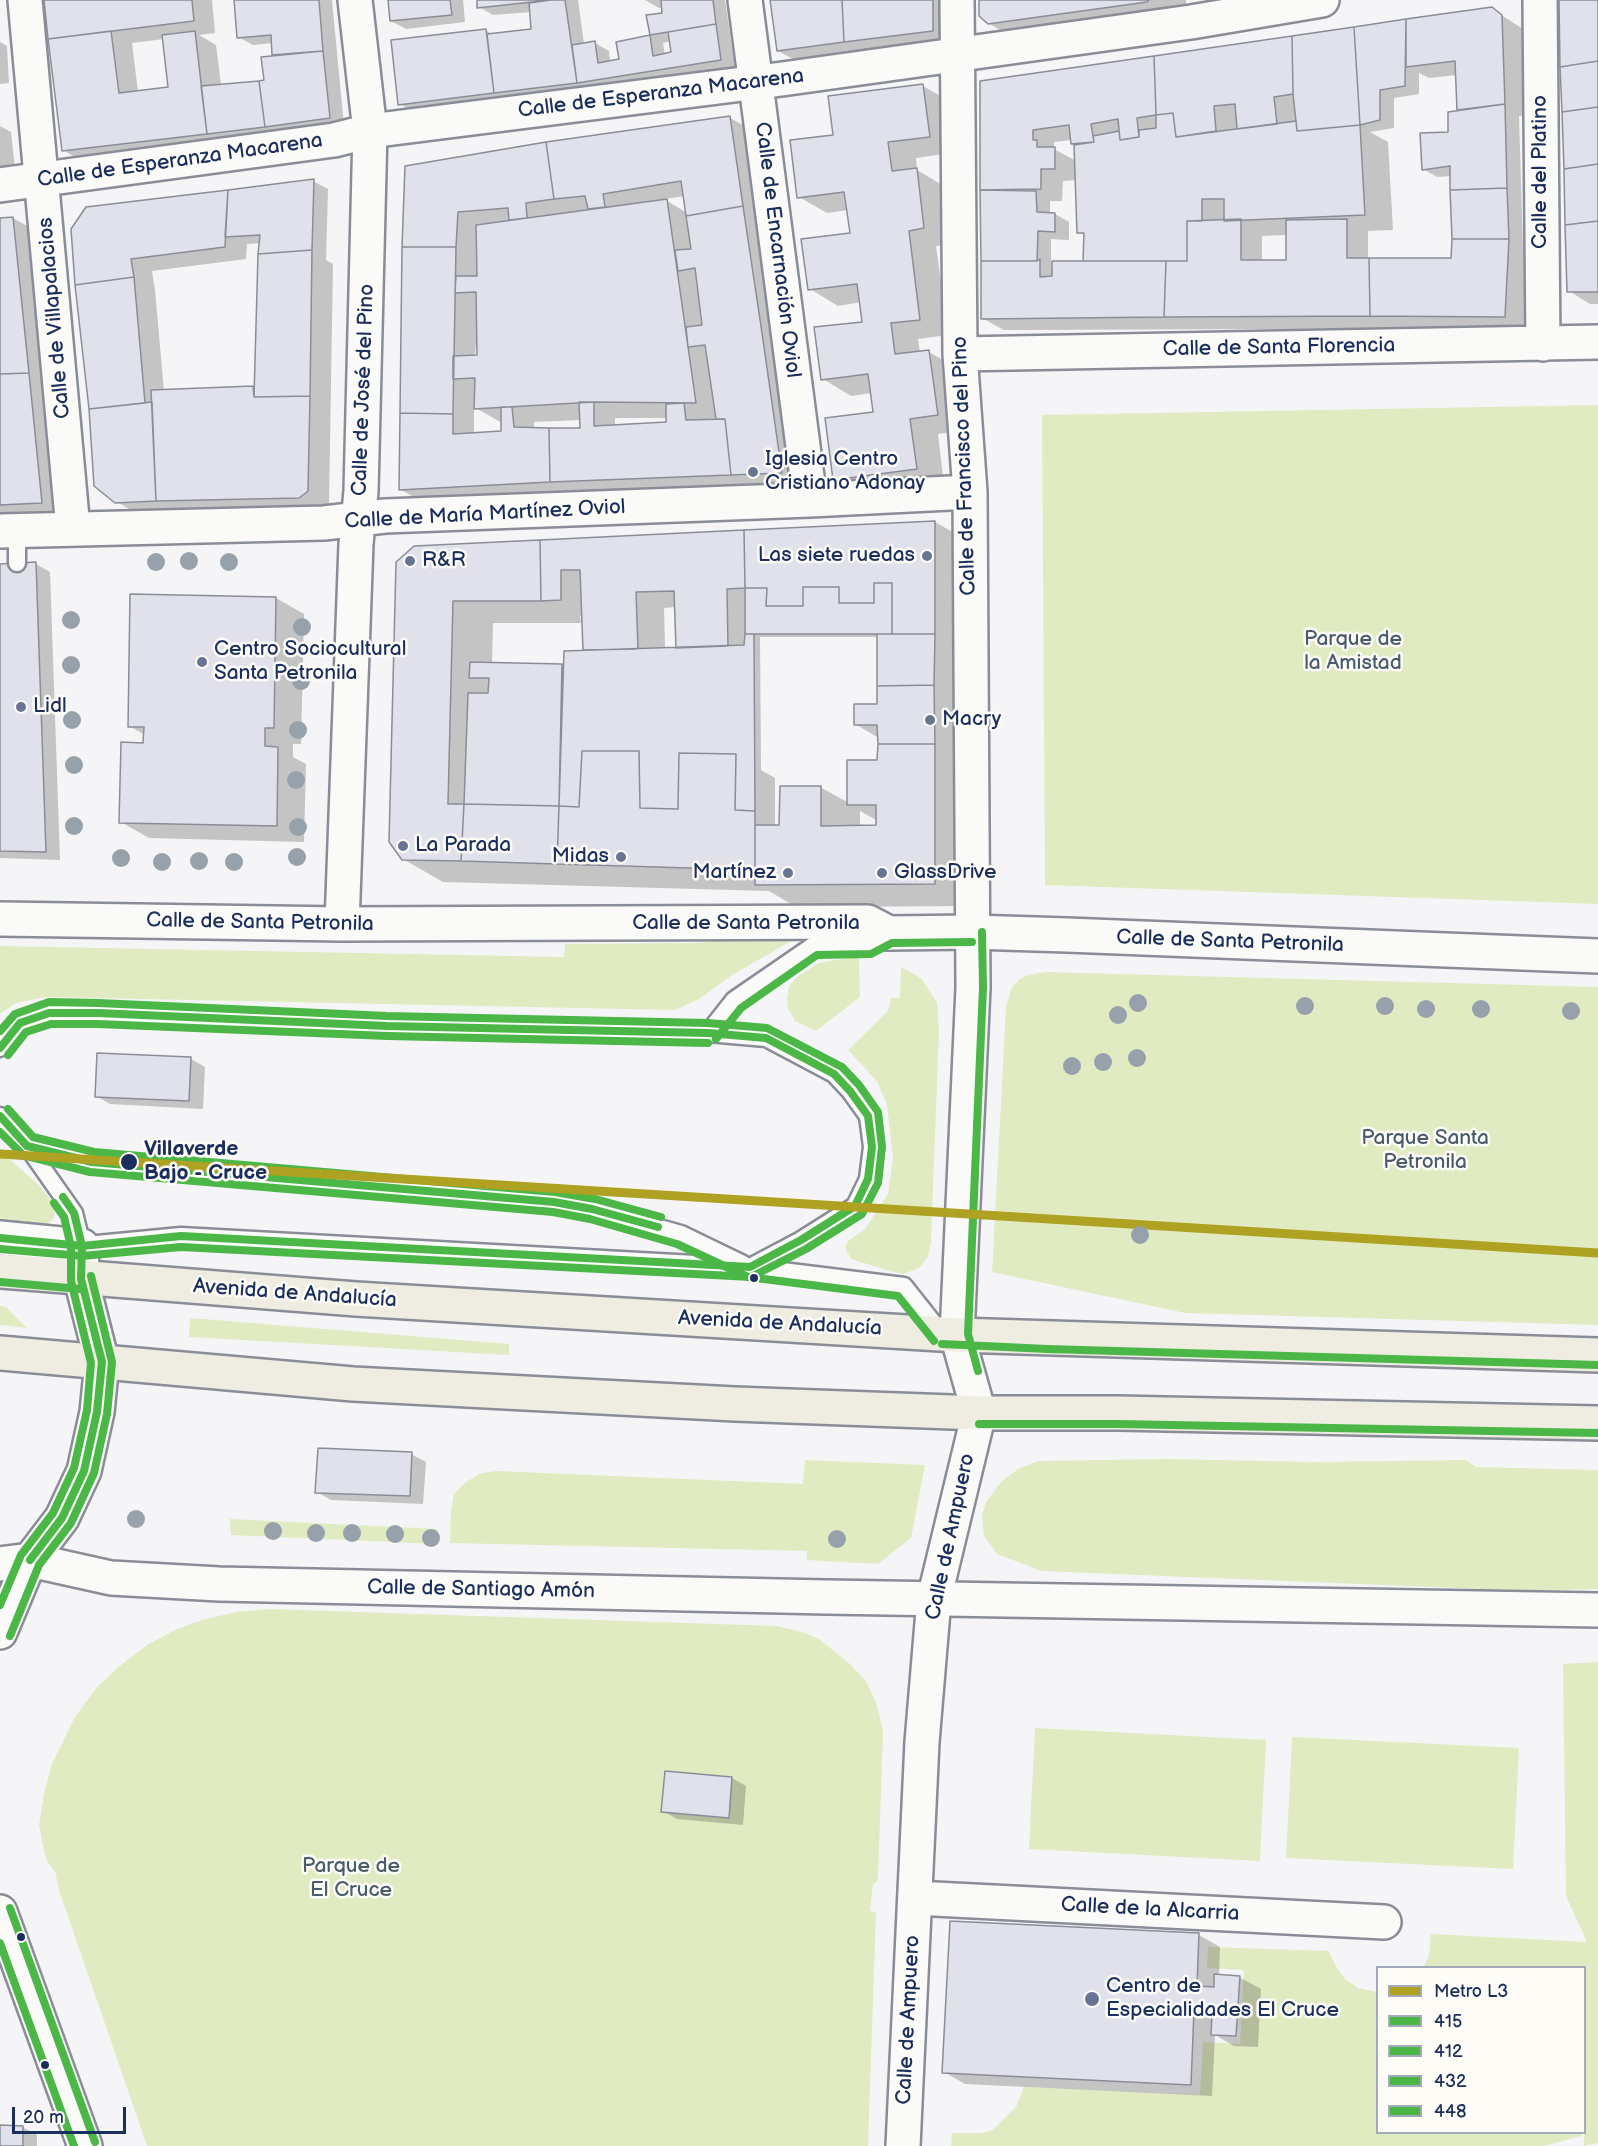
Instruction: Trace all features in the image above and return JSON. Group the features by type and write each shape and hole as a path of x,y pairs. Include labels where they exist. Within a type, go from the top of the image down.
{"main road":[{"name":"Avenida de Andalucía","path":"0,1271 356,1299 949,1334 1598,1355"},
{"path":"0,1353 353,1384 482,1392 979,1413 1129,1413 1598,1423"}],"street":[{"name":"Calle de Villapalacios","path":"25,0 73,529"},
{"name":"Calle de José del Pino","path":"342,924 356,544 359,520 370,130 355,0"},
{"name":"Calle de Encarnación Oviol","path":"745,0 810,500"},
{"name":"Calle de Francisco del Pino","path":"957,0 960,354 970,492 972,932"},
{"name":"Calle de Esperanza Macarena","path":"0,185 334,140 370,130 756,83 957,54 1190,11 1322,0"},
{"name":"Calle del Platino","path":"1540,0 1543,344"},
{"name":"Calle de Santa Florencia","path":"960,354 1598,342"},
{"name":"Calle de María Martínez Oviol","path":"8,531 324,523 386,516 970,492"},
{"name":"Calle de Santa Petronila","path":"0,919 342,924 868,922 889,933 972,932 1598,956"},
{"name":"Calle de Ampuero","path":"903,2146 922,1742 934,1599 979,1413 949,1334 973,988 972,932"},
{"path":"0,1238 82,1246 81,1279 102,1362 97,1412 84,1471 62,1518 15,1562 0,1632"},
{"name":"Calle de Santiago Amón","path":"15,1562 111,1578 219,1584 1597,1610"},
{"name":"Calle de la Alcarria","path":"915,1898 1384,1922"},
{"path":"0,1912 85,2146"}],"lane":[{"path":"8,531 17,563"},
{"path":"708,1033 734,1000 814,945 870,944 889,933"},
{"path":"0,1048 20,1023 50,1013 98,1013 387,1026 708,1033 766,1038 834,1074 868,1116 872,1147 868,1179 855,1206 801,1240 750,1267"},
{"path":"0,1116 27,1146 74,1213 82,1246"},
{"path":"27,1146 92,1162 466,1194 582,1207 681,1234 750,1267"},
{"path":"0,1253 181,1236 750,1267 904,1286 949,1334"}],"green space":[{"name":"Parque de la Amistad","path":"1598,405 1598,904 1045,885 1042,415"},
{"path":"791,935 791,941 732,975 699,999 675,1010 45,997 16,1003 0,1014 0,946 564,957 565,944 695,943"},
{"path":"859,956 860,997 816,1031 795,1021 788,1008 787,999 789,986 798,976 819,963"},
{"path":"901,967 922,979 937,1003 939,1030 931,1242 928,1257 919,1268 903,1274 851,1259 845,1247 848,1241 865,1229 888,1194 893,1158 887,1105 877,1081 848,1050 888,1011 891,998 900,998"},
{"name":"Parque Santa Petronila","path":"1045,972 1598,987 1598,1325 1185,1313 992,1272 1006,1007 1012,987 1020,979"},
{"path":"0,1151 41,1187 55,1206 54,1218 47,1224 0,1220"},
{"path":"0,1306 6,1307 27,1328 0,1325"},
{"path":"190,1318 509,1344 509,1355 189,1337"},
{"path":"1167,1459 1314,1462 1466,1460 1476,1467 1598,1470 1598,1589 1531,1591 1042,1571 997,1554 984,1536 982,1515 986,1502 1001,1482 1018,1469 1039,1461"},
{"path":"805,1460 925,1465 911,1538 878,1564 807,1560 807,1551 450,1543 454,1494 479,1474 496,1471 803,1484"},
{"path":"230,1519 438,1529 437,1544 231,1535"},
{"name":"Parque de El Cruce","path":"269,1609 776,1626 803,1632 819,1639 850,1664 866,1681 877,1705 883,1732 878,1877 877,1882 873,1884 870,1911 876,1912 868,2146 147,2146 59,1890 55,1871 48,1863 44,1851 39,1825 44,1794 51,1766 75,1717 98,1686 121,1665 147,1645 177,1629 205,1619 236,1612"},
{"path":"1598,1662 1598,2143 1584,2146 1584,2134 1586,2134 1586,1966 1424,1966 1429,1956 1431,1934 1587,1942 1566,1896 1563,1664"},
{"path":"1035,1728 1266,1740 1260,1861 1029,1849"},
{"path":"1292,1737 1519,1748 1513,1869 1286,1858"},
{"path":"1208,1947 1329,1951 1336,1967 1345,1979 1358,1988 1376,1992 1376,2134 1581,2134 1581,2136 1544,2146 951,2146 952,2133 982,2133 993,2130 1016,2107 1024,2087 1200,2095 1203,2042 1240,2044 1244,1970 1207,1968"}],"building":[{"path":"44,0 192,0 194,21 48,39"},
{"path":"234,0 319,0 323,51 272,55 271,35 237,38"},
{"path":"388,0 450,0 452,15 390,21"},
{"path":"477,0 551,0 477,8"},
{"path":"565,0 577,83 494,93 487,34 531,29 529,3"},
{"path":"661,0 713,0 716,24 650,35 646,15 662,13"},
{"path":"770,0 842,0 844,42 777,51"},
{"path":"842,0 933,0 933,31 844,42"},
{"path":"979,0 1149,0 988,24 979,16"},
{"path":"1559,0 1598,0 1598,61 1560,67"},
{"path":"1492,7 1502,15 1505,104 1457,110 1455,61 1406,67 1406,19"},
{"path":"1406,19 1405,86 1380,90 1380,120 1360,125 1354,27"},
{"path":"716,24 721,60 577,83 572,45 595,41 598,63 619,59 616,42 650,35 653,56 671,52 668,32"},
{"path":"1354,27 1360,125 1297,131 1293,94 1292,36"},
{"path":"486,29 494,93 398,105 391,40"},
{"path":"111,31 119,93 168,87 162,35 195,31 207,134 62,151 48,39"},
{"path":"1292,36 1293,94 1274,97 1277,124 1237,129 1235,104 1214,106 1216,131 1176,137 1173,113 1156,115 1154,56"},
{"path":"323,51 330,118 265,127 259,81 264,80 261,57"},
{"path":"1154,56 1156,115 1137,118 1139,137 1120,140 1118,119 1091,124 1094,142 1071,144 1069,125 1033,130 1033,140 1037,140 1037,147 1055,147 1055,169 1041,169 1041,189 980,190 980,81"},
{"path":"1598,61 1598,107 1562,112 1560,67"},
{"path":"259,81 265,127 207,134 201,86"},
{"path":"923,84 930,137 888,142 892,171 917,168 924,228 909,231 920,320 891,323 895,354 929,350 938,415 910,419 917,469 833,480 825,418 873,412 868,374 821,380 814,327 862,322 857,284 808,290 801,239 850,233 844,192 797,198 790,140 833,135 828,96"},
{"path":"1505,104 1507,188 1450,190 1450,166 1422,170 1420,133 1448,132 1448,112"},
{"path":"1598,107 1598,164 1564,169 1562,112"},
{"path":"1173,113 1176,137 1296,121 1297,131 1360,125 1365,215 1224,221 1224,199 1202,199 1202,221 1187,221 1187,261 1083,261 1084,233 1077,233 1074,145 1094,142 1093,136 1119,131 1120,140 1139,137 1139,130 1156,128 1156,115"},
{"path":"730,116 743,206 686,216 681,181 603,194 605,207 588,209 585,196 554,199 546,142"},
{"path":"546,142 554,199 526,203 527,218 509,220 508,208 458,212 456,247 402,247 405,166"},
{"path":"1598,164 1598,221 1565,225 1564,169"},
{"path":"314,179 312,250 258,254 260,235 225,237 228,190"},
{"path":"1507,188 1509,239 1452,239 1450,190"},
{"path":"228,190 225,247 131,259 134,277 75,285 71,229 86,207"},
{"path":"980,190 1036,191 1037,212 1055,213 1055,232 1038,231 1037,261 981,261"},
{"path":"667,199 696,403 594,402 474,409 475,378 453,379 453,356 477,355 476,292 455,293 456,276 477,276 476,225"},
{"path":"743,206 782,473 731,475 725,419 716,419 705,345 688,347 686,327 702,325 695,268 678,271 675,250 691,249 686,216"},
{"path":"13,217 29,373 0,374 0,218"},
{"path":"1241,219 1241,260 1286,260 1286,220 1347,219 1347,258 1369,258 1370,316 1164,317 1166,261 1187,261 1187,221"},
{"path":"1598,221 1598,292 1567,292 1565,225"},
{"path":"1452,239 1509,239 1505,317 1370,316 1369,258 1451,258"},
{"path":"402,247 456,247 453,414 400,413"},
{"path":"312,250 310,396 254,397 258,254"},
{"path":"1040,259 1040,277 1052,276 1052,261 1166,261 1164,317 981,319 981,261 1037,261"},
{"path":"134,277 145,403 89,409 75,285"},
{"path":"29,373 42,503 0,505 0,374"},
{"path":"253,386 254,397 310,396 308,491 299,498 156,501 151,390"},
{"path":"152,402 156,501 115,503 94,486 89,409"},
{"path":"579,402 594,402 594,426 666,422 666,404 684,403 686,420 725,419 731,475 550,482 549,428 580,428"},
{"path":"501,407 512,407 514,427 549,428 550,482 399,490 400,413 453,414 453,434 501,431"},
{"path":"935,521 935,634 892,634 892,583 874,583 874,603 839,603 839,587 803,587 803,606 766,606 767,588 745,588 744,530"},
{"path":"744,530 745,588 727,589 728,646 676,648 674,591 636,592 638,649 583,650 580,570 561,570 561,600 541,601 540,540"},
{"path":"540,540 541,601 453,601 448,804 464,804 461,861 402,860 389,842 396,562 414,546"},
{"name":"Lidl","path":"36,562 46,852 0,851 0,564"},
{"path":"874,583 892,583 892,634 745,634 745,588 767,588 766,606 803,606 803,587 839,587 839,603 874,603"},
{"name":"Centro Sociocultural Santa Petronila","path":"130,594 276,597 274,728 265,728 265,746 278,747 277,826 119,823 121,742 143,743 144,727 128,727"},
{"path":"745,634 754,634 755,811 735,810 736,754 679,753 678,809 640,808 639,751 582,751 579,807 559,806 564,651 744,645"},
{"path":"877,634 935,634 934,685 877,686"},
{"path":"470,662 562,664 559,806 464,804 468,693 488,693 489,678 469,678"},
{"path":"934,685 935,744 878,744 877,725 854,725 854,704 877,704 877,686"},
{"path":"878,744 935,744 935,884 755,885 755,825 779,825 780,786 821,786 821,826 876,825 876,805 847,805 847,760 877,760"},
{"path":"582,751 639,751 640,808 678,809 679,753 736,754 735,810 755,811 755,870 557,864 559,806 579,807"},
{"path":"464,804 559,806 557,864 461,861"},
{"path":"97,1053 191,1057 189,1101 95,1097"},
{"path":"318,1448 412,1452 410,1496 315,1493"},
{"path":"665,1771 732,1777 729,1818 661,1812"},
{"name":"Centro de Especialidades El Cruce","path":"950,1921 1199,1933 1197,1986 1214,1987 1214,1974 1240,1976 1236,2036 1211,2035 1212,2011 1194,2010 1191,2085 942,2073"},
{"path":"0,2125 23,2126 23,2146 0,2146"}],"metro line":[{"name":"L3","path":"0,1154 1598,1253"}],"transit line":[{"name":"412","path":"978,1371 968,1334 983,988 982,932"},
{"name":"412","path":"716,1039 741,1008 817,955 871,954 892,943 972,942"},
{"name":"432","path":"0,1031 15,1014 49,1002 387,1016 708,1023 767,1028 842,1067 859,1085 878,1112 882,1147 878,1183 862,1214 806,1249 751,1277 181,1247 82,1256 0,1249"},
{"name":"415","path":"0,1048 20,1023 49,1013 98,1013 387,1026 708,1033 766,1038 834,1074 868,1116 872,1147 868,1179 855,1206 801,1240 750,1267 181,1236 82,1246 0,1238"},
{"name":"412","path":"8,1055 26,1032 51,1024 387,1036 708,1043"},
{"name":"432","path":"8,1109 33,1137 94,1152 555,1192 595,1199 661,1217"},
{"name":"415","path":"0,1116 27,1146 92,1162 554,1202 592,1209 658,1227"},
{"name":"412","path":"0,1132 23,1155 90,1172 553,1212 590,1219 677,1244 748,1277 898,1296 934,1341"},
{"name":"415","path":"30,1560 62,1518 84,1471 97,1412 102,1362 81,1279 82,1246 74,1213 63,1197"},
{"name":"432","path":"0,1605 21,1555 53,1513 74,1468 87,1410 91,1363 71,1281 71,1247 64,1217 54,1203"},
{"name":"448","path":"10,1636 39,1565 71,1523 94,1473 107,1414 112,1362 91,1276"},
{"name":"448","path":"0,1282 80,1289"},
{"name":"412","path":"942,1344 1598,1365"},
{"name":"412","path":"979,1424 1118,1424 1598,1433"},
{"name":"432","path":"10,1908 95,2142"},
{"name":"448","path":"0,1943 74,2146"}],"place":[{"name":"Iglesia Centro Cristiano Adonay","path":"753,472"},
{"name":"Las siete ruedas","path":"927,556"},
{"name":"R&R","path":"410,561"},
{"name":"Centro Sociocultural Santa Petronila","path":"202,662"},
{"name":"Lidl","path":"21,707"},
{"name":"Macry","path":"930,720"},
{"name":"La Parada","path":"403,846"},
{"name":"Midas","path":"621,857"},
{"name":"Martínez","path":"788,873"},
{"name":"GlassDrive","path":"882,873"},
{"name":"Villaverde Bajo - Cruce","path":"129,1162"},
{"name":"Centro de Especialidades El Cruce","path":"1092,1999"}]}
